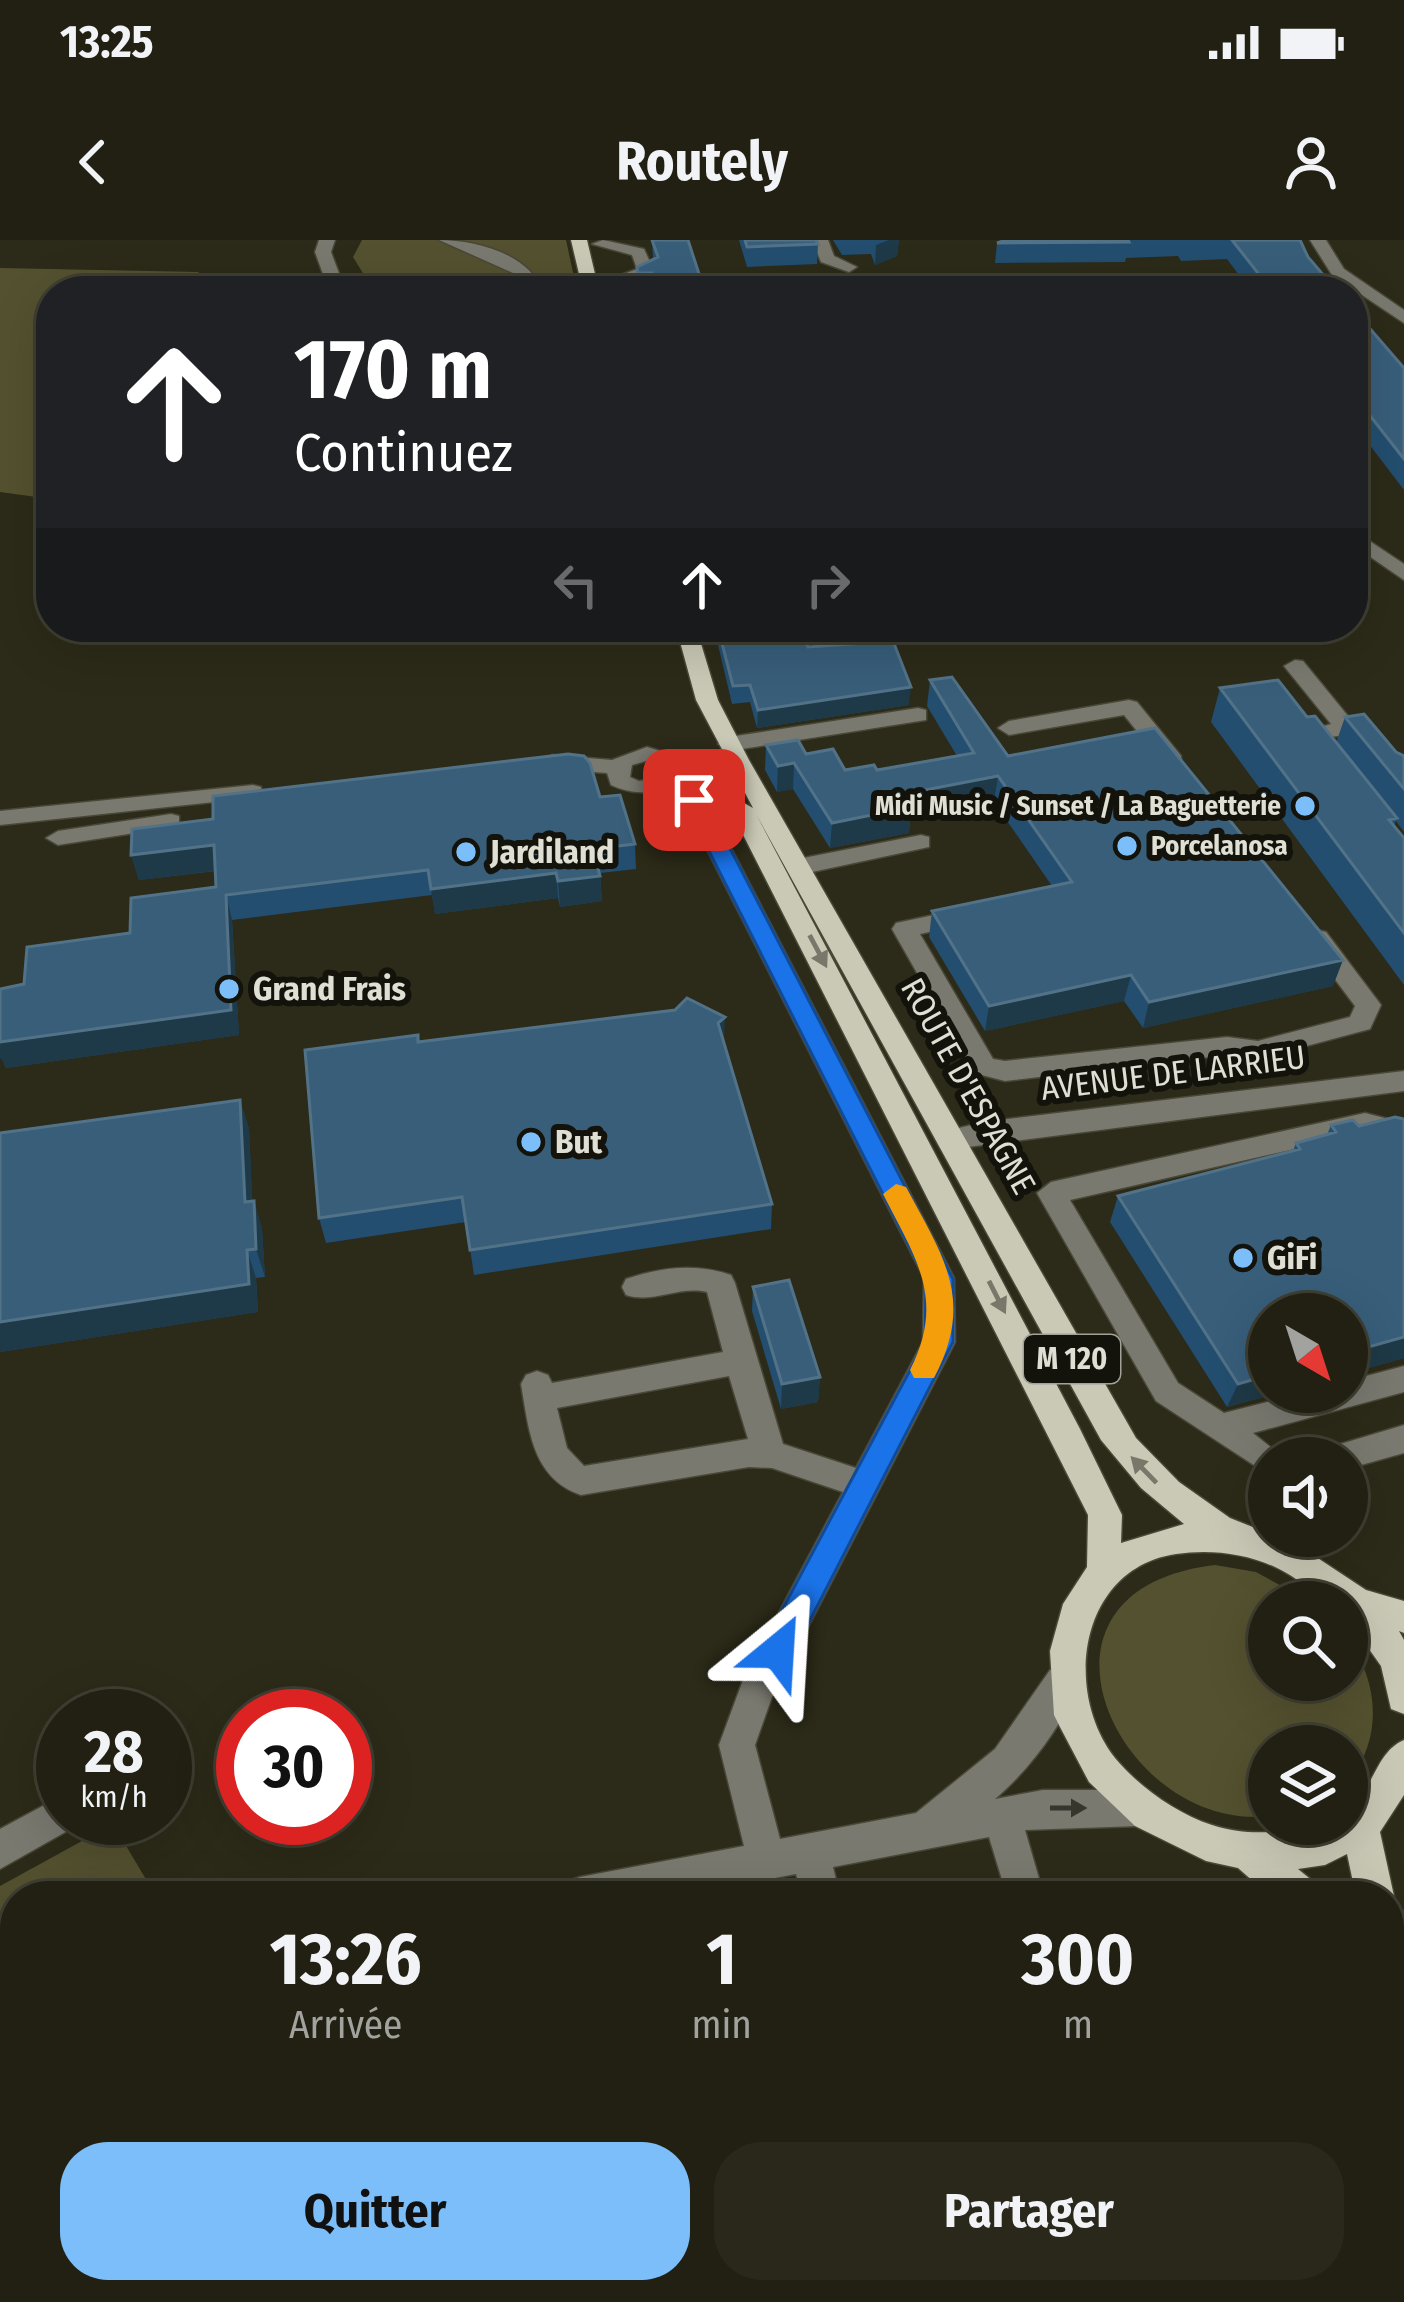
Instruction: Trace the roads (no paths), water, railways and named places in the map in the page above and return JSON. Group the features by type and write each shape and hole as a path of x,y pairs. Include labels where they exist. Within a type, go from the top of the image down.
{"main road":[{"path":"579,240 587,276"},
{"path":"599,242 606,276"},
{"name":"ROUTE D'ESPAGNE","path":"673,642 1105,1515 1104,1572"},
{"name":"ROUTE D'ESPAGNE","path":"690,642 719,738 798,867 1004,1239 1138,1468 1194,1515 1237,1540"},
{"path":"1323,1845 1252,1855 1200,1843 1138,1808 1107,1779 1076,1729 1063,1682 1073,1612 1104,1572 1165,1541 1199,1536 1237,1540 1310,1566 1329,1581"},
{"path":"1368,1606 1404,1617"},
{"path":"1368,1620 1397,1661 1404,1697"},
{"path":"1368,1819 1396,1787 1404,1758"},
{"path":"1364,1845 1372,1881"},
{"path":"1252,1855 1282,1881"}],"street":[{"path":"327,240 323,252 332,276"},
{"path":"447,240 499,258 530,276"},
{"path":"820,240 827,259 849,267"},
{"path":"1318,240 1344,276"},
{"path":"599,242 639,252 646,271 635,276"},
{"path":"1368,293 1404,318"},
{"path":"1368,547 1404,574"},
{"path":"1295,666 1346,728"},
{"path":"1009,728 1129,707 1186,777"},
{"path":"1300,708 1320,731"},
{"path":"719,738 918,716"},
{"path":"1337,773 1311,740 1312,733 1346,728 1368,733 1404,778"},
{"path":"531,769 618,767 635,755 660,756 674,768 668,783 694,800 939,1279 939,1342 756,1692 737,1745 766,1858"},
{"path":"0,818 286,788"},
{"path":"58,838 262,809"},
{"path":"798,867 921,842"},
{"path":"984,912 905,929 984,1066 1005,1071 1227,1046 1258,1050 1361,1023 1368,1005 1300,917"},
{"path":"1258,1050 1301,1134"},
{"name":"AVENUE DE LARRIEU","path":"952,1139 1404,1082"},
{"path":"1248,1447 1167,1392 1052,1193 1301,1134 1365,1124 1404,1133"},
{"path":"637,1287 713,1278 720,1283 760,1431 772,1454"},
{"path":"741,1361 538,1391 552,1459 562,1473 581,1481 772,1454 864,1485"},
{"path":"1220,1428 1404,1378"},
{"path":"1368,1449 1404,1438"},
{"path":"916,1830 977,1795 1012,1762 1063,1682"},
{"path":"653,1881 1043,1808 1138,1808"},
{"path":"1001,1817 1021,1881"},
{"path":"0,1850 36,1829"},
{"path":"809,1850 817,1881"}],"place":[{"name":"Midi Music / Sunset / La Baguetterie","path":"1305,806"},
{"name":"Porcelanosa","path":"1127,846"},
{"name":"Jardiland","path":"466,852"},
{"name":"Grand Frais","path":"229,989"},
{"name":"But","path":"531,1142"},
{"name":"GiFi","path":"1243,1258"}]}
